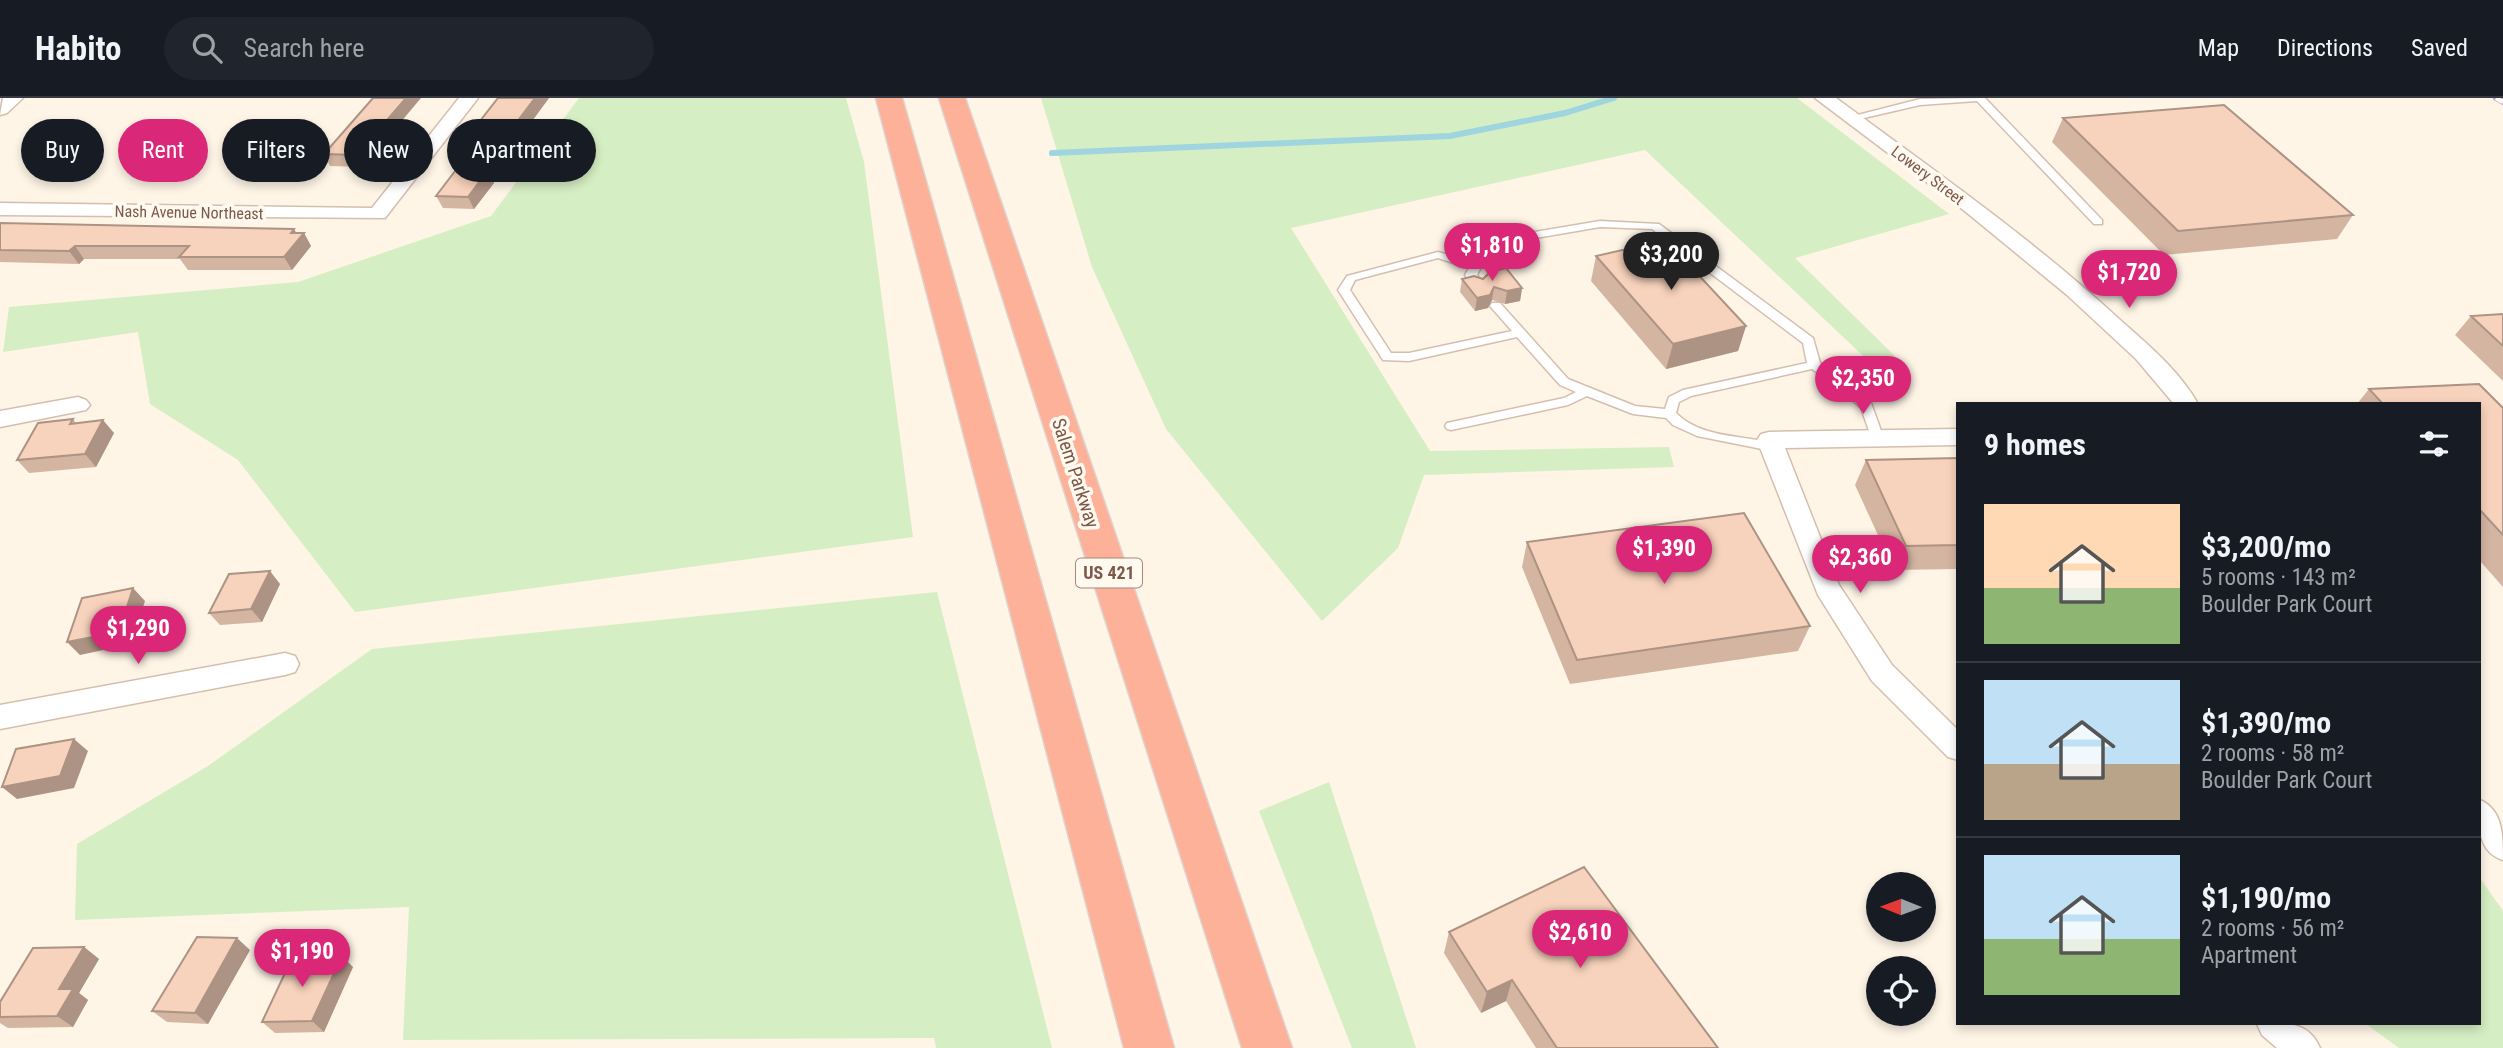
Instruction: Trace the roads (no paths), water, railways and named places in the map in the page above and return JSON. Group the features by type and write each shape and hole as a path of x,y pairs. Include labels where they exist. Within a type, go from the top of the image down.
{"highway":[{"path":"889,98 1149,1048"},
{"name":"Salem Parkway","path":"951,98 1267,1048"}],"street":[{"path":"0,109 14,98"},
{"path":"378,214 468,98"},
{"name":"Lowery Street","path":"1824,98 1973,208 2029,256 2075,290 2176,388 2185,402"},
{"name":"Nash Avenue Northeast","path":"0,209 378,214"},
{"name":"Lowery Street","path":"2029,256 2060,292 2169,402"},
{"path":"0,419 78,405"},
{"path":"1956,437 1770,444 1787,479 1827,588 1882,673 1956,746"},
{"path":"0,717 285,664"},
{"path":"2481,814 2503,847"},
{"path":"2275,1025 2302,1048"}],"lane":[{"path":"1851,118 1920,103 1979,98 2098,222"},
{"path":"1480,287 1471,275 1479,259 1527,236 1600,224 1655,226 1809,341 1814,365 1867,406 1878,439"},
{"path":"1476,266 1438,255 1351,278 1344,290 1387,357 1409,357 1520,333"},
{"path":"1496,306 1564,382 1633,410 1670,414"},
{"path":"1770,444 1703,433 1676,424 1670,414 1673,400 1687,393 1814,365"},
{"path":"1451,426 1569,401 1587,391"}],"waterway":[{"path":"1052,153 1450,136 1565,113 1614,98"}],"railway":[{"path":"2496,98 2503,102"}]}
